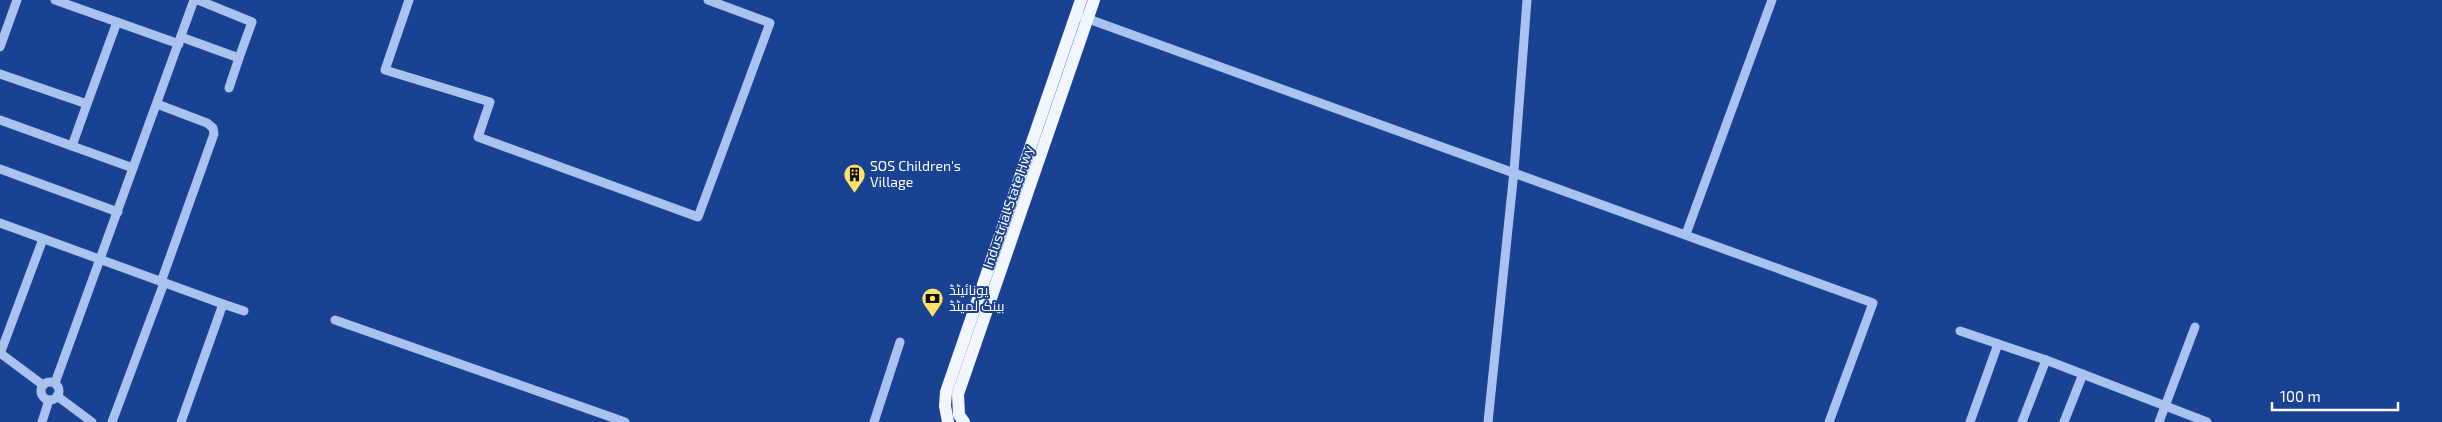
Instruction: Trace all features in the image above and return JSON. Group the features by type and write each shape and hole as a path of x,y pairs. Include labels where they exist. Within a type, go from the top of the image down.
{"main road":[{"name":"Industrial State Hwy","path":"964,422 959,415 958,394 1082,16 1081,0"},
{"name":"Industrial State Hwy","path":"948,422 945,406 946,392 1082,16 1094,0"}],"street":[{"path":"0,47 17,0"},
{"path":"55,0 117,22 239,58"},
{"path":"42,422 53,398 59,391 55,383 196,0 252,22 229,88"},
{"path":"409,0 385,70 490,102 478,138 698,217 770,23 708,0"},
{"path":"1488,422 1514,174 1527,0"},
{"path":"1686,234 1772,0"},
{"path":"1082,16 1873,303 1829,422"},
{"path":"72,146 117,22"},
{"path":"0,74 87,104"},
{"path":"112,422 214,134 213,128 206,123 157,104"},
{"path":"0,120 133,168"},
{"path":"0,169 118,212"},
{"path":"0,223 244,311"},
{"path":"43,239 0,353 43,385"},
{"path":"181,422 223,304"},
{"path":"334,320 625,422"},
{"path":"2159,422 2195,327"},
{"path":"1960,331 2046,360 2207,422"},
{"path":"874,422 900,342"},
{"path":"1970,422 1998,344"},
{"path":"2022,422 2046,360"},
{"path":"2064,422 2083,374"},
{"path":"55,383 46,382 43,385 41,394 53,398 92,422"}],"place":[{"name":"SOS Children's Village","path":"854,193"},
{"name":"یونائیٹڈ بینک لمیٹڈ","path":"933,317"}]}
